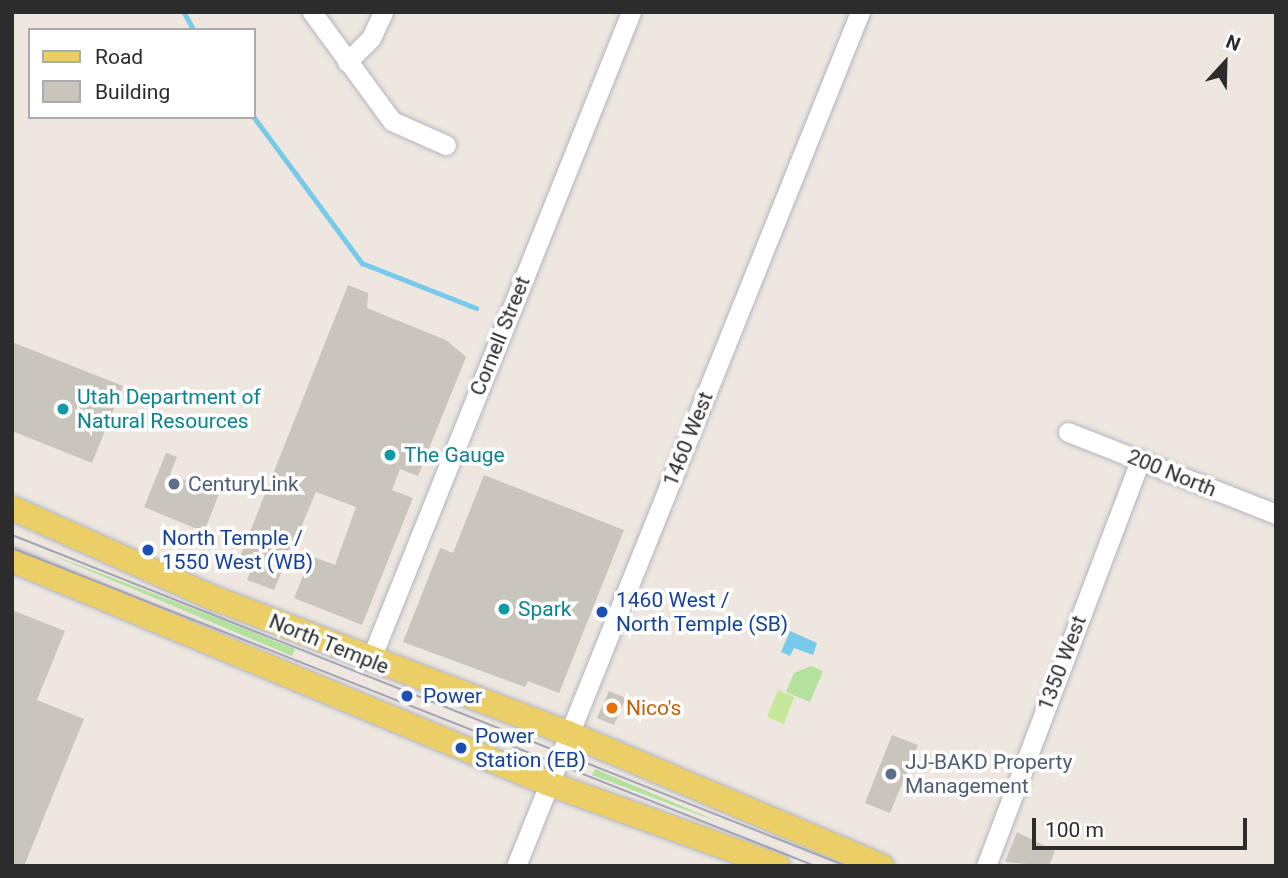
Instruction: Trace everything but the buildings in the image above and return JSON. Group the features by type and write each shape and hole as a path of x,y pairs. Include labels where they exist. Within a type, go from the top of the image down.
{"main road":[{"name":"North Temple","path":"12,508 370,661 568,733 882,866"},
{"path":"12,560 547,783 778,866"}],"street":[{"path":"312,12 392,121 446,145"},
{"path":"347,62 371,38 383,12"},
{"name":"Cornell Street","path":"370,661 631,12"},
{"name":"1460 West","path":"516,866 547,783 860,12"},
{"name":"200 North","path":"1068,432 1276,514"},
{"name":"1350 West","path":"986,866 1140,460"}],"green space":[{"path":"40,550 199,611 295,649 292,656"},
{"path":"811,666 823,671 810,702 786,692 794,673"},
{"path":"778,690 794,697 784,724 767,717"},
{"path":"595,769 621,780 721,823 592,775"}],"water":[{"path":"790,631 817,643 813,655 794,648 790,656 781,652"}],"waterway":[{"path":"184,12 193,28"},
{"path":"255,119 362,263 476,308"}],"tram line":[{"path":"12,535 846,866"},
{"path":"12,548 815,866"}],"place":[{"name":"Utah Department of Natural Resources","path":"63,409"},
{"name":"The Gauge","path":"390,455"},
{"name":"CenturyLink","path":"174,484"},
{"name":"North Temple / 1550 West (WB)","path":"148,550"},
{"name":"Spark","path":"504,609"},
{"name":"1460 West / North Temple (SB)","path":"602,612"},
{"name":"Power","path":"407,696"},
{"name":"Nico's","path":"612,708"},
{"name":"Power Station (EB)","path":"461,748"},
{"name":"JJ-BAKD Property Management","path":"891,774"}]}
